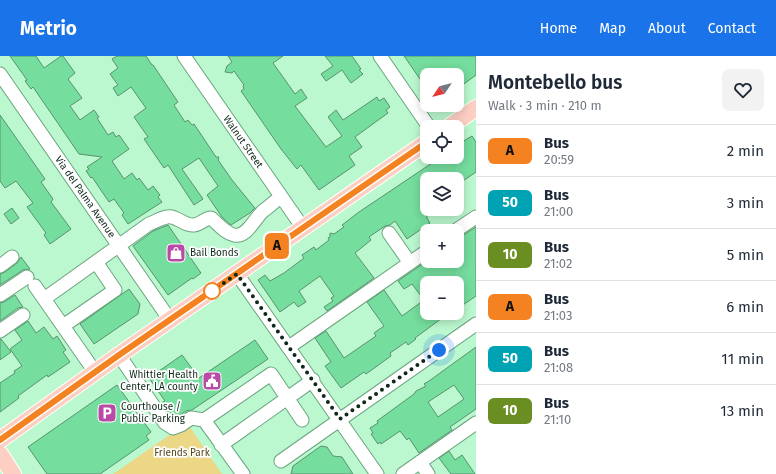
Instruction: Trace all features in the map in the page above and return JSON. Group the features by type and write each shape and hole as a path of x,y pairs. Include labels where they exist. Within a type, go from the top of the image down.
{"main road":[{"path":"459,120 476,108"},
{"path":"0,440 119,355 420,147"},
{"path":"0,454 14,474"}],"street":[{"name":"Walnut Street","path":"184,56 303,228"},
{"path":"380,56 424,120"},
{"name":"Via del Palma Avenue","path":"0,74 170,320"},
{"path":"44,299 149,224 167,217 171,217 187,224 194,225 207,218 211,218 226,232 232,235 238,235 247,230 261,213 281,196"},
{"path":"464,225 476,217"},
{"path":"390,233 410,262"},
{"path":"289,347 420,256"},
{"path":"0,266 12,257"},
{"path":"63,326 115,290 96,262"},
{"path":"237,274 313,380 377,474"},
{"path":"0,295 31,281 95,372"},
{"path":"0,331 23,315"},
{"path":"281,461 476,324"},
{"path":"119,355 165,423 173,428 181,425 191,418 204,420 271,374 302,420"},
{"path":"221,445 313,380"},
{"path":"204,420 242,474"},
{"path":"403,474 476,423"},
{"path":"420,462 428,474"}],"green space":[{"name":"Friends Park","path":"187,423 222,474 113,474"}],"building":[{"path":"10,56 36,56 44,68 63,56 75,73 68,79 82,98 70,106 80,120 94,110 99,117 97,118 108,135 113,132 116,137 119,135 129,149 112,161 124,179 132,173 137,180 139,178 148,190 153,186 160,195 158,197 162,202 128,224 122,215 124,213 114,199 109,202 92,177 91,178 86,171 89,169 87,167 102,157 79,154 33,87 31,89 25,81 27,80"},
{"path":"117,56 146,56 178,102 174,105 185,122 188,120 192,125 194,124 216,157 219,157 218,160 232,180 255,208 250,213 231,225 222,217 207,195 218,186 199,158 182,169 203,199 194,205 168,165 164,168 144,139 148,137 134,117 146,108 131,87 118,96 113,88 118,85 110,74 118,68 112,59"},
{"path":"228,56 283,56 273,63 295,94 301,89 307,98 295,106 326,147 342,136 328,117 336,110 343,120 377,97 379,101 384,98 390,107 386,110 388,113 355,137 362,147 349,156 355,165 319,190 301,165 297,169 281,149 241,91 244,89 244,85 234,71 232,73 225,72 227,66 232,62"},
{"path":"325,56 352,56 361,69 359,70 363,74 351,83 342,70 326,81 321,74 333,66"},
{"path":"404,56 476,56 476,75 464,84 464,68 420,68 420,79"},
{"path":"0,115 45,179 41,182 53,199 51,202 71,229 50,244 44,235 46,233 27,207 33,203 16,181 5,188 0,181"},
{"path":"472,136 476,142 476,172 464,180 464,172 420,172 420,216 427,216 430,223 420,224 420,230 407,239 395,221 369,237 371,240 355,253 374,278 327,311 324,307 333,301 331,298 334,296 320,276 299,291 306,302 298,307 294,302 280,312 258,280 265,275 270,281 284,273 304,258 302,255 314,247 316,250 329,240 328,238 330,237 330,233 334,234 344,227 342,225 359,212 431,164 464,164 464,141"},
{"path":"12,208 19,218 11,224 4,214"},
{"path":"168,225 201,273 168,295 133,246 153,231"},
{"path":"476,227 476,296 464,304 464,276 420,276 420,295 412,284 404,289 398,281 420,266 420,268 464,268 464,235"},
{"path":"21,257 30,269 23,270 0,285 0,274 17,263"},
{"path":"129,289 140,304 138,314 94,344 80,324"},
{"path":"384,290 402,316 420,303 420,320 439,320 408,345 406,342 390,353 391,356 366,374 364,372 341,388 325,366 331,362 315,338 326,331 344,358 376,336 374,333 384,326 367,302"},
{"path":"15,295 23,307 18,308 0,321 0,303"},
{"path":"28,321 36,333 44,327 53,339 57,336 66,350 63,352 70,362 48,377 47,375 18,396 19,398 0,412 0,383 15,373 14,371 22,366 10,349 22,340 15,330"},
{"path":"0,339 11,352 0,360"},
{"name":"Whittier Health Center, LA county","path":"255,340 268,359 192,410 186,411 174,419 171,417 161,403 165,401 149,378 182,355 199,378"},
{"path":"476,347 476,409 450,427 452,430 419,453 409,438 407,440 400,431 381,444 380,442 378,444 371,434 373,433 370,428 416,391 426,386 424,384","holes":["454,385 464,399 438,417 428,402"]},
{"name":"Courthouse / Public Parking","path":"117,385 151,432 146,436 149,440 100,474 47,474 28,447"},
{"path":"321,446 327,447 333,456 342,457 353,474 291,474 293,466"},
{"path":"449,451 455,460 462,455 475,474 451,474 439,458"}],"bus line":[{"name":"A","path":"0,440 119,355 420,147"}],"place":[{"name":"Bail Bonds","path":"176,253"},
{"name":"Whittier Health Center, LA county","path":"212,381"},
{"name":"Courthouse / Public Parking","path":"107,413"}],"route":[{"path":"212,291 237,274 340,419 439,350"}]}
